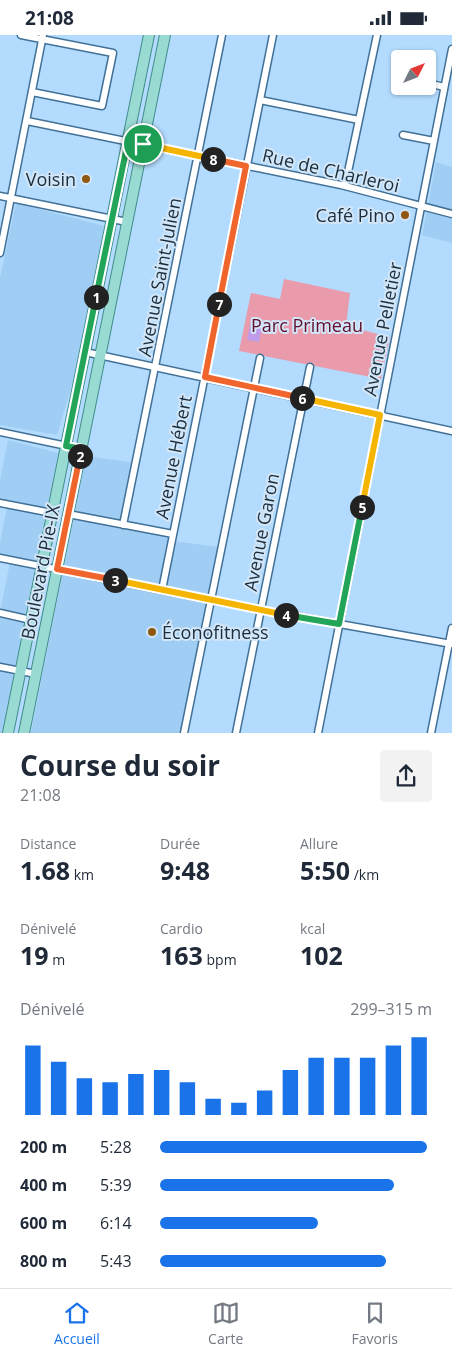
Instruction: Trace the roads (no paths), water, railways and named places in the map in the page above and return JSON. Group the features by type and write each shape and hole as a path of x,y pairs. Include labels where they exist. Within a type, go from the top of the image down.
{"main road":[{"name":"Boulevard Pie-IX","path":"7,727 21,671 149,35"},
{"name":"Boulevard Pie-IX","path":"24,733 165,35"}],"street":[{"path":"21,35 43,37 113,53 102,106 32,92"},
{"name":"Avenue Saint-Julien","path":"124,525 222,35"},
{"name":"Avenue Hébert","path":"162,590 273,35"},
{"path":"345,187 377,35"},
{"path":"0,253 43,37"},
{"name":"Avenue Pelletier","path":"318,733 452,49"},
{"path":"436,85 444,87"},
{"path":"260,100 359,120"},
{"name":"Rue de Charleroi","path":"27,121 345,187 452,214"},
{"path":"403,135 434,141"},
{"path":"0,196 127,222"},
{"path":"85,352 452,431"},
{"path":"184,733 260,358"},
{"name":"Avenue Garon","path":"236,733 310,367"},
{"path":"0,432 82,449"},
{"path":"0,503 52,513"},
{"path":"68,514 173,534"},
{"path":"0,558 261,610 451,644"},
{"path":"0,613 31,620"},
{"path":"431,733 451,644 452,628"},
{"path":"0,667 36,674"}],"place":[{"name":"Voisin","path":"86,179"},
{"name":"Café Pino","path":"405,215"},
{"name":"Éconofitness","path":"152,632"}],"park label":[{"name":"Parc Primeau","path":"307,325"}]}
